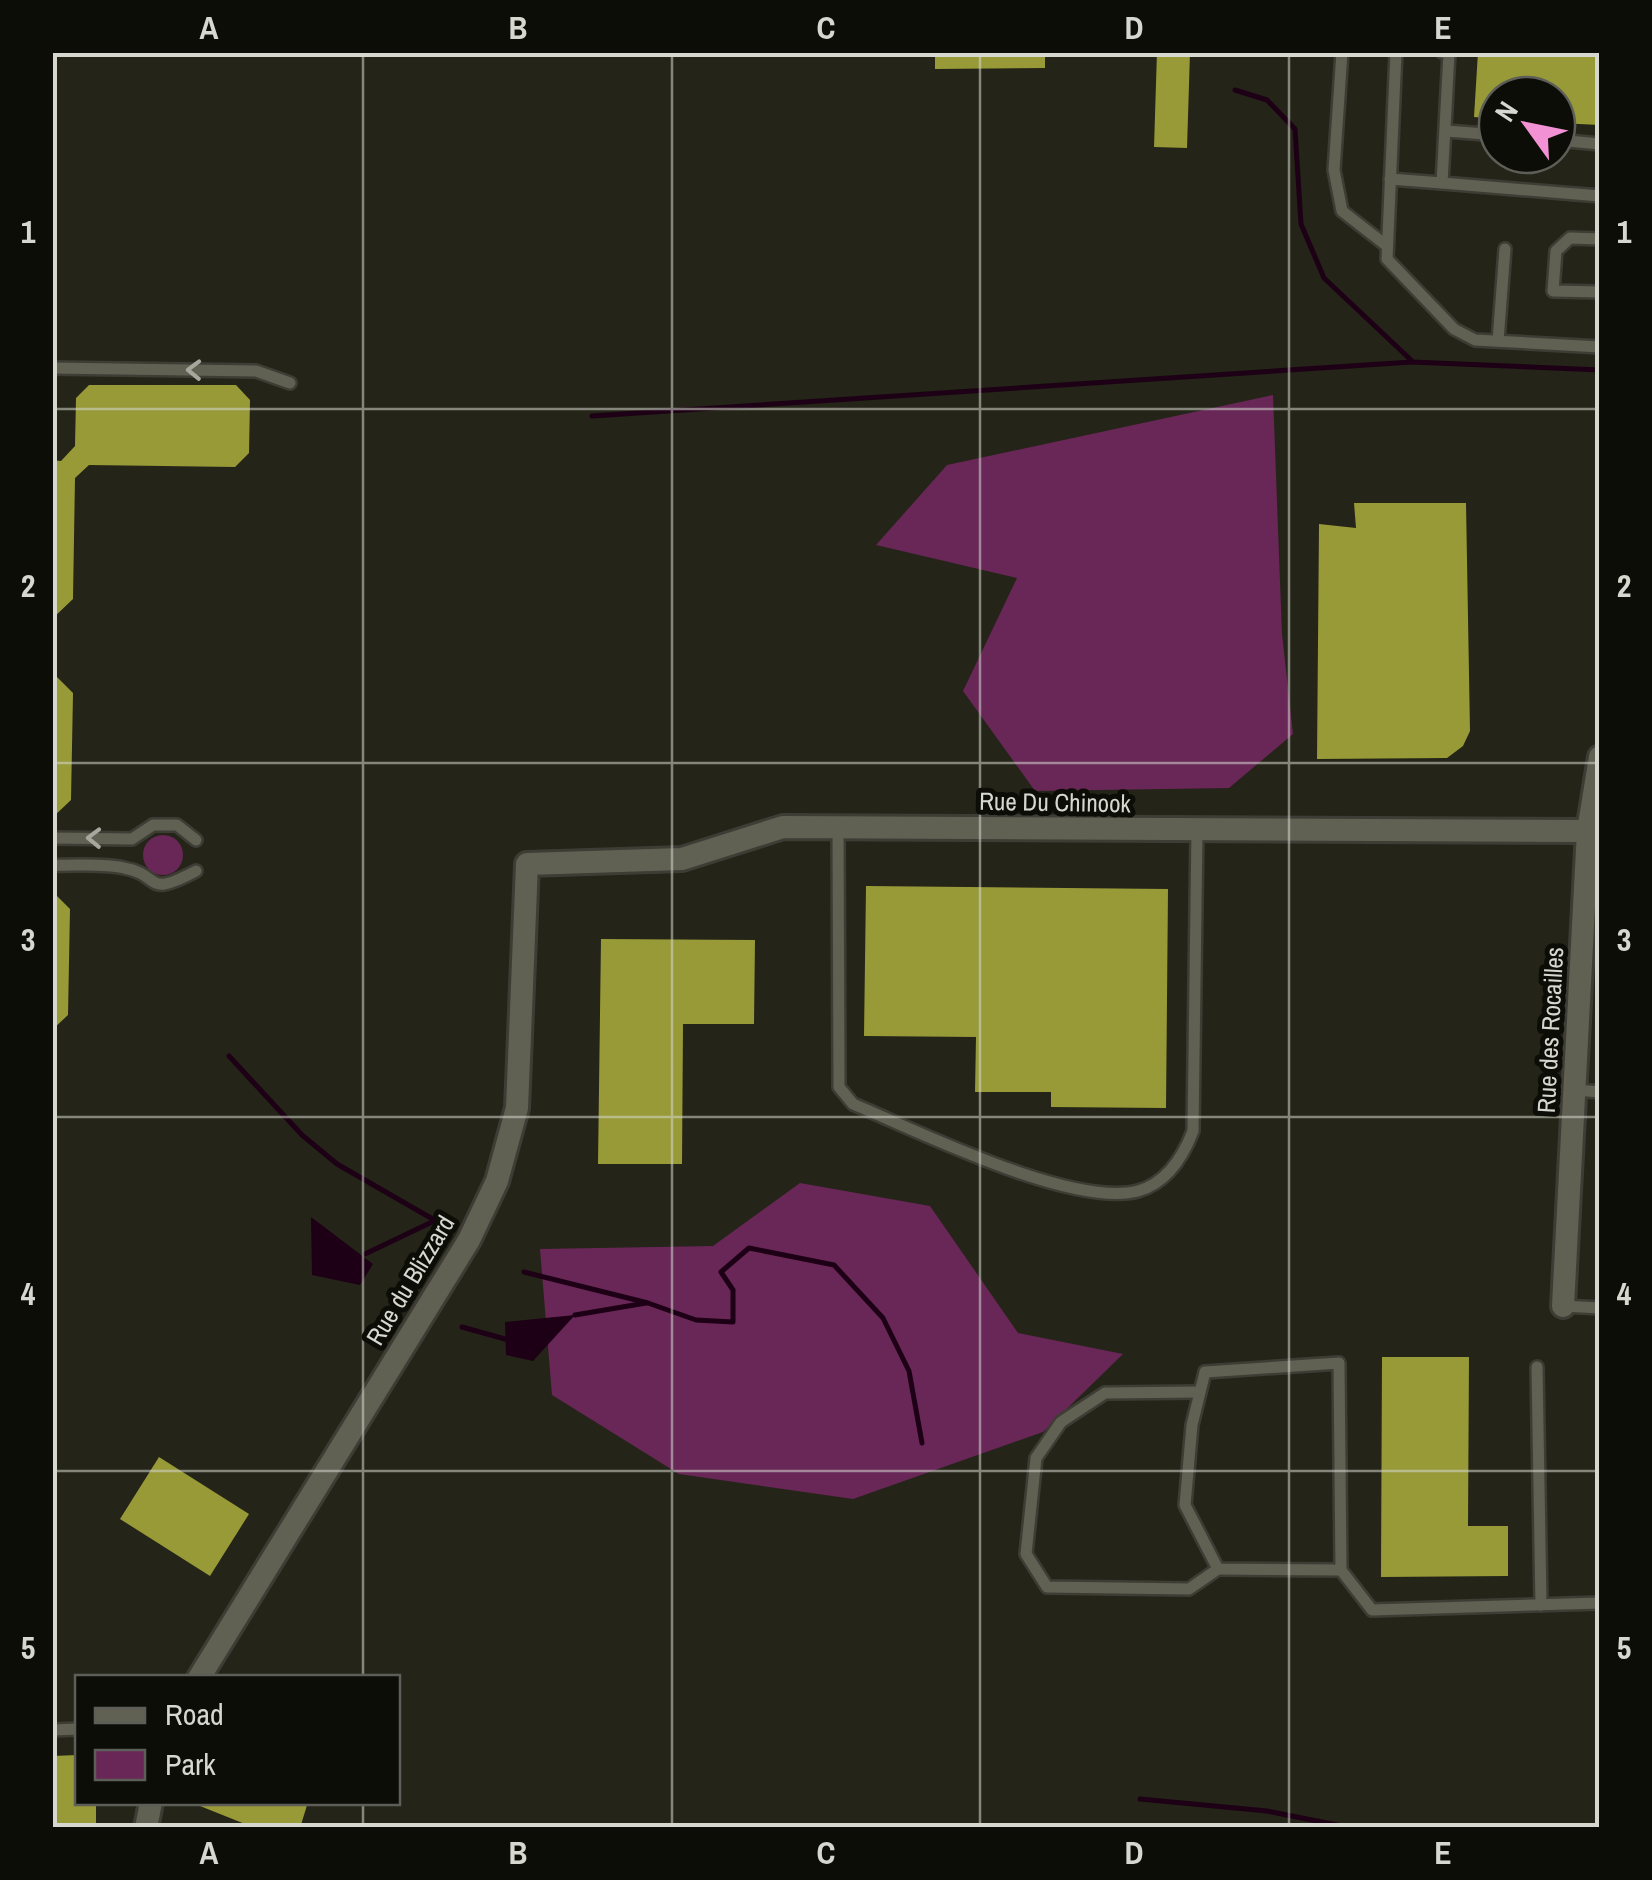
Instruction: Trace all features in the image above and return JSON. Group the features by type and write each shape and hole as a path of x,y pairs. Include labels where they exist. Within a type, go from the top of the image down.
{"street":[{"name":"Rue des Rocailles","path":"1564,1306 1575,1090 1600,756"},
{"name":"Rue Du Chinook","path":"527,864 682,860 784,826 1594,831"},
{"name":"Rue du Blizzard","path":"201,1675 470,1240 496,1181 517,1108 527,864"}],"lane":[{"path":"1342,52 1334,170 1342,211 1387,246"},
{"path":"1396,52 1387,259 1454,329 1475,340 1600,347"},
{"path":"1442,52 1449,53 1442,184"},
{"path":"1446,131 1477,133"},
{"path":"1390,179 1600,196"},
{"path":"1600,240 1570,238 1556,250 1552,290 1600,292"},
{"path":"1498,341 1506,250"},
{"path":"52,368 256,371 290,383"},
{"path":"52,838 132,839 153,825 177,826 196,840"},
{"path":"838,827 839,1087 853,1104 1037,1178 1094,1193 1138,1191 1168,1175 1184,1153 1193,1131 1197,830"},
{"path":"52,866 122,867 150,884 170,885 196,871"},
{"path":"1575,1090 1600,1092"},
{"path":"1564,1306 1600,1308"},
{"path":"1218,1568 1185,1505 1192,1426 1205,1372 1339,1363 1341,1570 1372,1610 1600,1603"},
{"path":"1537,1367 1541,1605"},
{"path":"1200,1392 1105,1393 1061,1422 1036,1458 1026,1554 1048,1587 1188,1589 1218,1568 1341,1570"}],"green space":[{"path":"1273,395 1282,634 1293,734 1229,788 1035,791 963,691 1017,578 876,545 947,465"},
{"path":"163,835 177,841 183,855 177,869 163,875 149,869 143,855 149,841"},
{"path":"800,1183 930,1206 1018,1333 1123,1354 1043,1432 853,1499 679,1474 552,1395 540,1249 713,1246"}],"shaded area":[{"path":"311,1217 373,1264 360,1285 312,1275"},
{"path":"575,1315 533,1361 506,1355 505,1322"}],"building":[{"path":"935,52 1045,52 1045,68 935,69"},
{"path":"1157,52 1190,52 1187,148 1154,147"},
{"path":"1478,52 1600,52 1600,125 1577,124 1577,75 1477,75 1477,117 1474,117"},
{"path":"89,385 236,385 250,400 249,453 235,467 89,465 75,478 73,599 52,619 52,460 61,461 75,446 76,398"},
{"path":"1354,503 1466,503 1470,731 1463,746 1447,758 1317,759 1319,524 1356,528"},
{"path":"52,672 73,693 71,800 52,818"},
{"path":"866,886 1168,889 1166,1108 1051,1107 1051,1092 975,1092 976,1037 864,1036"},
{"path":"52,891 70,909 68,1015 52,1030"},
{"path":"601,939 755,940 754,1024 683,1024 682,1164 598,1164"},
{"path":"1382,1357 1469,1357 1468,1526 1508,1526 1508,1576 1381,1577"},
{"path":"159,1457 249,1514 210,1576 120,1519"},
{"path":"75,1755 75,1805 96,1805 96,1828 52,1828 52,1756"},
{"path":"198,1805 307,1805 300,1828 255,1828"}],"waterway":[{"path":"1235,90 1267,100 1295,129 1301,224 1324,278 1411,360"},
{"path":"592,416 1412,362 1600,370"},
{"path":"229,1056 302,1135 337,1164 450,1229"},
{"path":"365,1254 434,1221"},
{"path":"524,1272 648,1303 696,1320 733,1322 733,1290 721,1272 749,1248 834,1265 883,1318 909,1371 922,1443"},
{"path":"575,1315 646,1303"},
{"path":"462,1327 505,1339"},
{"path":"1140,1799 1267,1811 1352,1828"}]}
